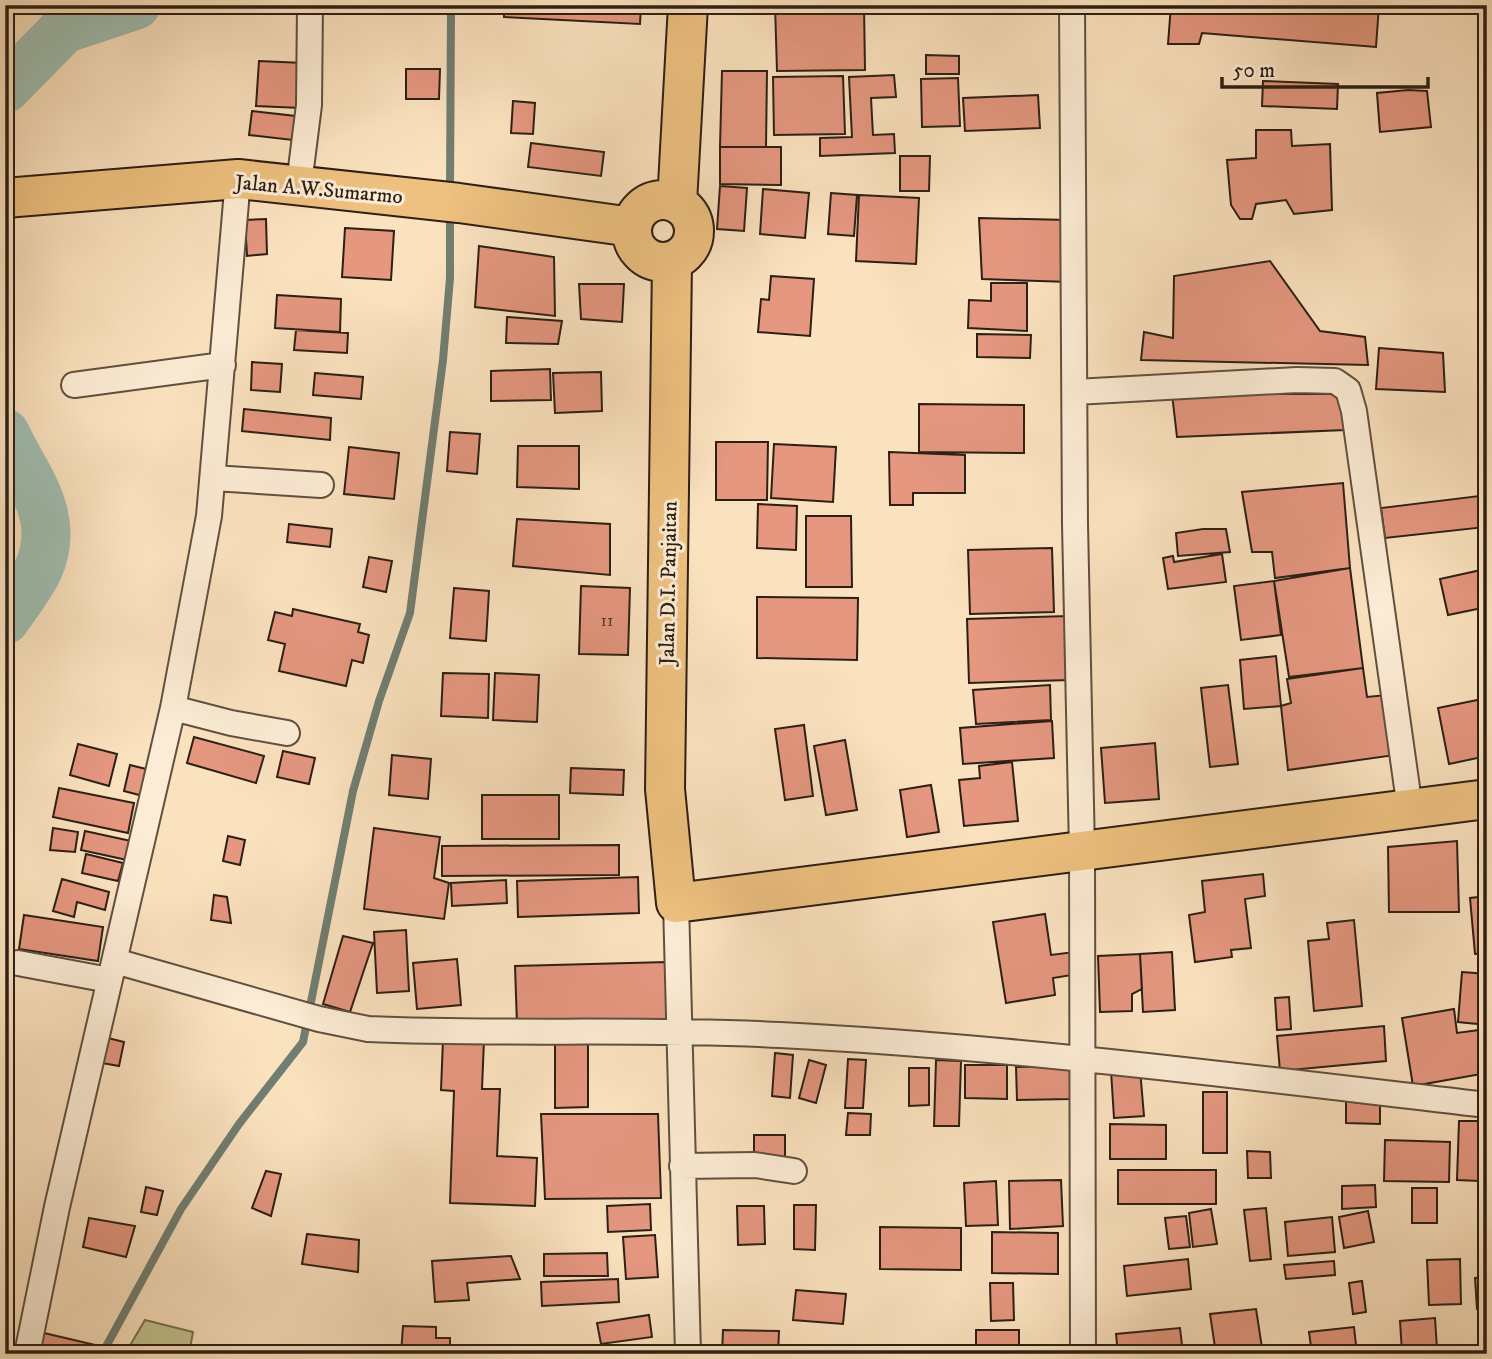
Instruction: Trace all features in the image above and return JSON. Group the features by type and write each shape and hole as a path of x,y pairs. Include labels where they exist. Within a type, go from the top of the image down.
{"main road":[{"path":"677,202 688,5"},
{"name":"Jalan A.W.Sumarmo","path":"15,197 238,180 299,184 632,227"},
{"path":"662,199 677,202 685,208 695,228 690,249 672,262 657,262 643,255 634,243 632,227 637,213 648,203 662,199"},
{"name":"Jalan D.I. Panjaitan","path":"672,262 665,789 676,903"},
{"path":"676,903 1487,799"}],"street":[{"path":"299,184 309,105 310,5"},
{"path":"1072,5 1082,851 1083,1354"},
{"path":"27,1354 173,708 214,478 238,180"},
{"path":"74,385 223,365"},
{"path":"1075,392 1297,380 1335,381 1348,390 1354,411 1409,809"},
{"path":"214,478 321,485"},
{"path":"173,708 287,733"},
{"path":"676,903 688,1354"},
{"path":"18,963 112,970 368,1029 679,1030 783,1035 1083,1058 1487,1105"},
{"path":"682,1166 755,1165 794,1171"}],"green space":[{"path":"145,1320 193,1332 189,1354 125,1354"}],"building":[{"path":"504,5 641,5 640,24 504,17"},
{"path":"775,5 864,5 865,70 777,71"},
{"path":"1171,5 1379,5 1376,47 1202,33 1199,44 1168,44"},
{"path":"926,55 959,56 959,74 926,74"},
{"path":"259,61 303,63 301,108 256,106"},
{"path":"406,69 440,69 439,99 406,99"},
{"path":"722,71 767,71 766,147 720,147"},
{"path":"894,75 896,97 871,98 873,135 894,134 895,153 820,156 820,138 852,137 849,77"},
{"path":"843,76 845,134 774,135 773,77"},
{"path":"958,78 960,126 922,127 921,79"},
{"path":"1263,81 1338,84 1337,109 1262,106"},
{"path":"1427,91 1431,127 1380,132 1377,93"},
{"path":"1038,95 1040,128 965,131 963,98"},
{"path":"513,101 535,103 533,134 511,133"},
{"path":"252,111 304,117 301,141 249,135"},
{"path":"1256,130 1291,130 1292,146 1330,144 1332,210 1294,214 1286,200 1256,204 1252,219 1240,219 1231,205 1227,160 1256,158"},
{"path":"531,143 604,152 601,176 528,167"},
{"path":"720,147 781,147 781,185 720,184"},
{"path":"900,156 930,156 929,191 900,191"},
{"path":"720,186 747,188 744,231 717,229"},
{"path":"763,189 809,193 805,238 760,234"},
{"path":"831,193 857,195 854,236 828,234"},
{"path":"859,195 919,198 916,264 856,261"},
{"path":"979,218 1068,220 1070,282 982,279"},
{"path":"266,219 267,254 247,256 245,220"},
{"path":"345,228 394,231 391,280 342,277"},
{"path":"479,246 554,257 555,316 475,307"},
{"path":"1270,261 1320,331 1365,337 1368,365 1141,360 1144,332 1173,338 1174,276"},
{"path":"771,276 814,279 810,336 758,332 761,299 769,300"},
{"path":"991,283 1027,283 1027,331 968,328 969,300 991,301"},
{"path":"579,284 624,284 622,322 581,319"},
{"path":"277,295 341,299 340,332 275,328"},
{"path":"507,317 562,321 558,344 506,343"},
{"path":"296,330 348,333 347,353 294,350"},
{"path":"977,334 1031,335 1030,358 977,357"},
{"path":"1379,348 1443,353 1445,392 1376,389"},
{"path":"252,362 282,364 280,392 251,390"},
{"path":"550,369 551,400 491,401 491,371"},
{"path":"601,372 602,411 555,413 553,373"},
{"path":"315,373 363,377 361,399 313,395"},
{"path":"1172,394 1338,394 1345,430 1177,437"},
{"path":"919,404 1024,405 1024,453 919,452"},
{"path":"244,409 331,418 330,440 242,431"},
{"path":"450,432 480,434 477,474 447,471"},
{"path":"716,442 768,442 767,500 716,500"},
{"path":"774,444 836,447 833,502 771,498"},
{"path":"518,446 579,446 579,489 517,487"},
{"path":"349,447 399,453 394,499 344,494"},
{"path":"889,452 965,455 965,493 913,493 913,505 890,505"},
{"path":"1343,483 1350,568 1275,578 1272,552 1252,552 1242,492"},
{"path":"1479,496 1486,527 1385,538 1381,508"},
{"path":"758,504 797,506 796,550 757,548"},
{"path":"806,516 851,516 852,587 806,587"},
{"path":"517,519 610,524 610,575 513,566"},
{"path":"289,524 332,529 330,547 287,542"},
{"path":"1226,529 1230,552 1178,556 1176,533"},
{"path":"1052,548 1054,612 970,614 968,550"},
{"path":"1222,554 1226,582 1168,589 1163,558 1173,556 1174,562"},
{"path":"369,557 392,561 386,592 363,587"},
{"path":"1350,568 1363,668 1289,677 1274,581"},
{"path":"1481,570 1487,607 1448,615 1440,579"},
{"path":"1274,581 1281,635 1241,640 1234,586"},
{"path":"581,586 630,588 628,655 579,654"},
{"path":"454,588 489,591 486,641 450,638"},
{"path":"757,597 858,598 857,660 757,658"},
{"path":"293,609 360,624 358,632 369,635 363,663 352,660 346,686 279,671 285,644 268,640 275,612 292,616"},
{"path":"1069,616 1070,680 969,683 967,619"},
{"path":"1276,656 1281,706 1244,709 1240,660"},
{"path":"1363,668 1367,697 1386,695 1395,755 1288,770 1281,706 1291,703 1287,679"},
{"path":"443,673 489,674 488,718 441,716"},
{"path":"495,673 539,675 537,722 493,720"},
{"path":"1050,685 1051,720 976,724 973,690"},
{"path":"1228,685 1238,764 1210,767 1201,688"},
{"path":"1487,698 1487,756 1449,764 1438,708"},
{"path":"1052,721 1054,758 963,764 960,728"},
{"path":"804,725 813,796 785,800 775,729"},
{"path":"194,737 264,756 256,783 187,763"},
{"path":"845,740 857,810 826,815 814,746"},
{"path":"1155,743 1159,799 1105,803 1101,748"},
{"path":"78,744 117,754 109,786 70,775"},
{"path":"283,751 315,758 309,784 277,777"},
{"path":"392,755 431,759 428,799 389,795"},
{"path":"1012,762 1018,821 964,826 959,780 980,778 979,766"},
{"path":"130,765 150,770 143,796 124,791"},
{"path":"571,768 624,770 623,795 570,793"},
{"path":"931,785 939,832 907,837 900,790"},
{"path":"59,788 134,803 128,833 53,817"},
{"path":"482,795 559,795 559,839 482,839"},
{"path":"53,828 78,832 75,852 50,850"},
{"path":"374,828 440,837 434,878 449,883 444,919 364,909"},
{"path":"85,831 131,841 127,860 81,850"},
{"path":"228,836 245,840 240,865 223,861"},
{"path":"1457,841 1459,912 1389,912 1388,847"},
{"path":"619,845 619,875 442,876 442,846"},
{"path":"86,854 123,863 118,881 82,873"},
{"path":"1263,874 1265,896 1245,899 1251,948 1231,950 1232,957 1195,962 1189,915 1205,912 1202,881"},
{"path":"638,877 639,913 518,917 517,881"},
{"path":"62,879 109,892 105,910 77,902 74,917 53,911"},
{"path":"506,880 507,903 452,906 451,883"},
{"path":"214,895 227,897 231,923 211,920"},
{"path":"1487,896 1487,953 1475,954 1470,898"},
{"path":"1045,914 1051,955 1074,952 1078,974 1053,978 1055,995 1006,1003 993,922"},
{"path":"24,915 103,927 98,961 19,949"},
{"path":"1354,920 1362,1006 1314,1011 1308,941 1329,939 1327,923"},
{"path":"406,930 409,991 377,993 374,932"},
{"path":"343,936 373,943 350,1012 323,1004"},
{"path":"1172,952 1175,1010 1143,1012 1140,954"},
{"path":"1140,954 1142,989 1132,994 1132,1011 1100,1012 1098,956"},
{"path":"457,959 461,1005 417,1009 413,963"},
{"path":"667,962 669,1020 517,1024 515,966"},
{"path":"1462,972 1487,974 1487,1025 1458,1022"},
{"path":"1289,997 1291,1029 1277,1030 1275,998"},
{"path":"1454,1009 1457,1033 1487,1029 1487,1073 1413,1086 1402,1018"},
{"path":"1384,1026 1386,1061 1280,1071 1277,1036"},
{"path":"588,1037 588,1107 555,1108 555,1038"},
{"path":"108,1038 124,1042 119,1066 102,1063"},
{"path":"443,1039 484,1040 482,1089 500,1089 497,1156 537,1158 535,1206 450,1203 454,1091 441,1090"},
{"path":"775,1053 793,1055 790,1098 772,1096"},
{"path":"848,1059 866,1060 863,1108 845,1108"},
{"path":"809,1060 826,1065 816,1103 799,1098"},
{"path":"936,1060 961,1061 959,1126 934,1126"},
{"path":"965,1065 1007,1065 1007,1099 965,1098"},
{"path":"1070,1066 1071,1099 1017,1100 1016,1067"},
{"path":"909,1068 929,1068 929,1105 909,1106"},
{"path":"1140,1069 1144,1116 1114,1118 1111,1071"},
{"path":"1203,1092 1227,1092 1227,1153 1203,1153"},
{"path":"1346,1101 1380,1102 1380,1124 1346,1123"},
{"path":"848,1113 871,1114 870,1135 846,1135"},
{"path":"541,1114 658,1114 661,1198 545,1199"},
{"path":"1459,1121 1482,1121 1479,1181 1457,1180"},
{"path":"1110,1124 1166,1125 1166,1159 1110,1159"},
{"path":"754,1135 785,1135 785,1160 754,1159"},
{"path":"1385,1140 1450,1142 1449,1182 1384,1181"},
{"path":"1247,1151 1270,1152 1271,1178 1248,1178"},
{"path":"5,1167 10,1168 7,1204 5,1203"},
{"path":"1118,1170 1216,1170 1216,1204 1118,1204"},
{"path":"266,1171 281,1174 271,1216 252,1208"},
{"path":"1061,1180 1063,1226 1010,1229 1009,1181"},
{"path":"996,1181 998,1225 966,1226 964,1183"},
{"path":"1375,1185 1376,1207 1342,1209 1342,1186"},
{"path":"146,1187 163,1191 157,1215 141,1212"},
{"path":"1412,1188 1437,1188 1437,1223 1412,1223"},
{"path":"650,1204 651,1230 608,1232 607,1206"},
{"path":"794,1205 816,1205 815,1250 794,1249"},
{"path":"737,1206 764,1206 765,1244 738,1245"},
{"path":"1266,1208 1271,1259 1250,1261 1244,1210"},
{"path":"1211,1209 1217,1244 1193,1247 1189,1213"},
{"path":"1368,1211 1374,1242 1344,1248 1339,1217"},
{"path":"1186,1216 1190,1247 1169,1249 1165,1218"},
{"path":"1332,1217 1335,1252 1288,1256 1285,1222"},
{"path":"89,1218 135,1226 126,1257 83,1247"},
{"path":"880,1227 961,1228 961,1270 880,1269"},
{"path":"992,1232 1058,1233 1058,1274 992,1273"},
{"path":"307,1234 359,1240 358,1272 302,1264"},
{"path":"655,1235 658,1277 626,1279 623,1237"},
{"path":"607,1253 608,1276 544,1276 544,1254"},
{"path":"511,1256 520,1279 467,1283 469,1300 435,1302 432,1261"},
{"path":"1188,1259 1191,1289 1127,1296 1124,1266"},
{"path":"1460,1259 1461,1304 1429,1305 1427,1260"},
{"path":"1334,1261 1335,1275 1286,1279 1284,1265"},
{"path":"1487,1277 1487,1309 1477,1309 1475,1278"},
{"path":"618,1279 619,1302 542,1306 541,1282"},
{"path":"1362,1281 1366,1312 1353,1314 1349,1283"},
{"path":"990,1283 1013,1283 1014,1320 991,1321"},
{"path":"796,1290 846,1294 843,1324 793,1320"},
{"path":"1256,1309 1263,1354 1216,1354 1210,1314"},
{"path":"649,1315 652,1337 601,1344 597,1323"},
{"path":"1435,1318 1437,1349 1402,1352 1400,1321"},
{"path":"403,1326 436,1327 436,1338 450,1338 450,1354 401,1354"},
{"path":"1354,1327 1357,1354 1312,1354 1309,1332"},
{"path":"1180,1328 1183,1354 1118,1354 1116,1334"},
{"path":"723,1330 779,1331 778,1354 722,1354"},
{"path":"976,1330 1019,1330 1019,1354 976,1354"},
{"path":"44,1333 95,1345 91,1354 37,1354"},
{"path":"648,1347 648,1354 597,1354 596,1350"}],"waterway":[{"path":"5,89 64,29 136,5"},
{"path":"450,191 451,5"},
{"path":"102,1354 181,1209 239,1124 303,1042 353,791 379,701 410,613 443,360 450,278 450,211"},
{"path":"5,433 39,499 46,533 38,570 5,620"}]}
